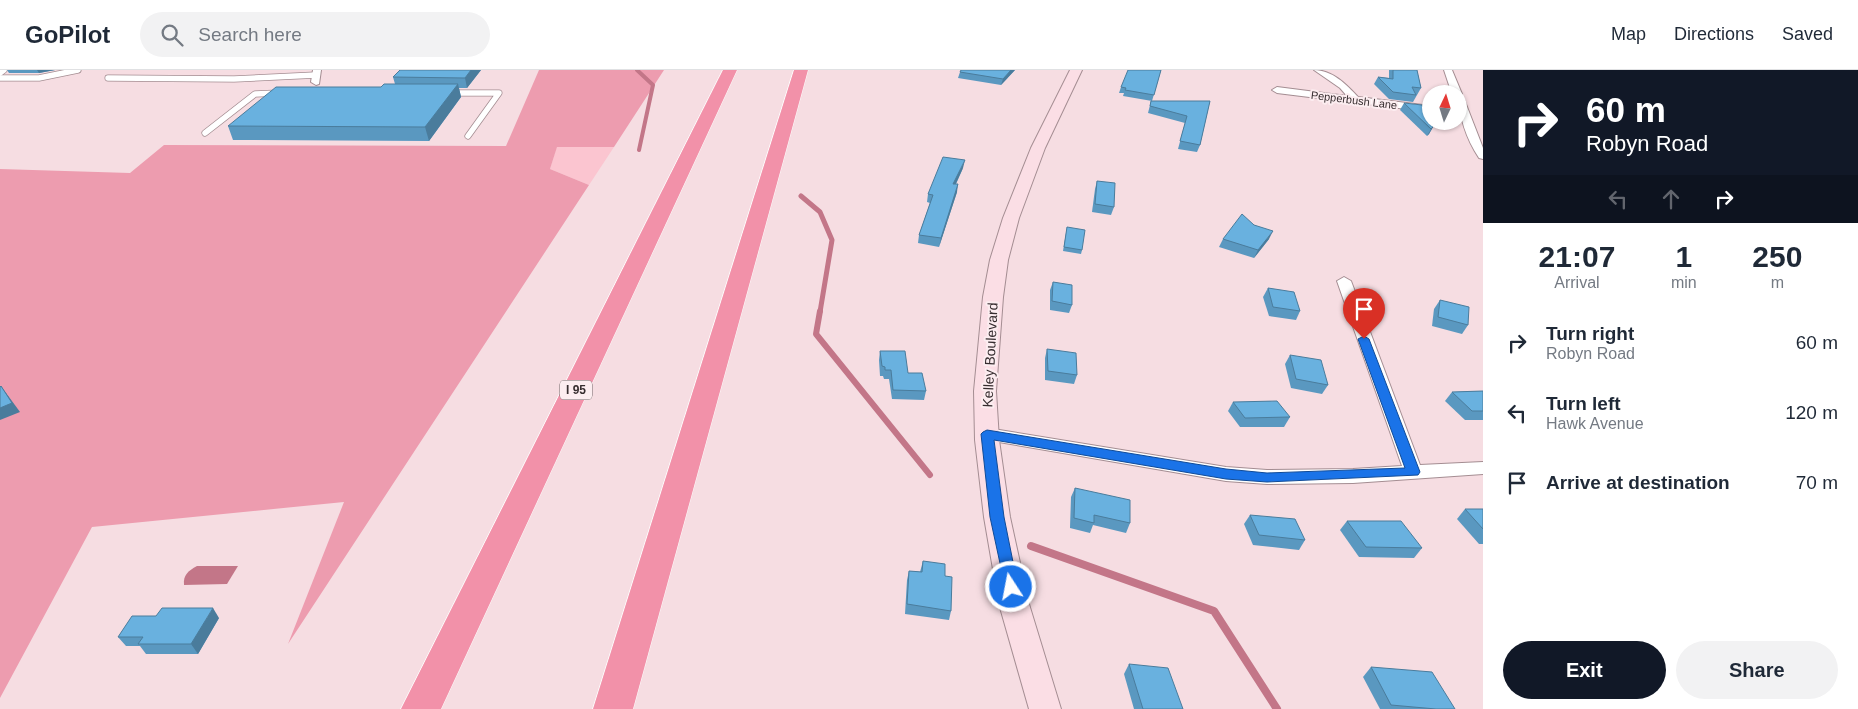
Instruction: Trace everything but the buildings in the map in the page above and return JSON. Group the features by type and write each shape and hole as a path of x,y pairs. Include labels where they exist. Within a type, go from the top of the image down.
{"highway":[{"name":"I 95","path":"421,709 730,70"},
{"path":"613,709 801,70"}],"main road":[{"name":"Kelley Boulevard","path":"1046,709 1014,604 997,517 987,434 986,391 993,297 999,260 1011,218 1030,167 1076,70"}],"street":[{"path":"1318,70 1344,86 1355,99"},
{"path":"1448,70 1454,85"},
{"name":"Pepperbush Lane","path":"1278,90 1422,109"},
{"path":"1468,129 1483,156"},
{"path":"1344,281 1413,472"},
{"path":"987,434 1226,474 1267,477 1483,468"}],"lane":[{"path":"0,73 4,70"},
{"path":"0,78 41,78 60,76 78,70"},
{"path":"108,78 315,78"},
{"path":"205,133 255,94 284,92"},
{"path":"440,93 499,94 468,136"}],"shaded area":[{"path":"539,70 664,70 614,147 557,147 550,169 589,185 288,644 344,502 92,527 0,698 0,169 130,173 164,145 506,146"},
{"path":"557,146 614,147 589,185 550,169"},
{"path":"197,566 238,566 227,584 184,585 184,579 187,574"}],"waterway":[{"path":"637,70 653,85 639,150"},
{"path":"801,196 820,212 832,240 820,312"},
{"path":"820,311 816,334 930,475"},
{"path":"1031,546 1214,611 1277,709"}],"route":[{"path":"1011,587 997,517 987,434 1226,474 1267,477 1353,476 1413,472 1364,339"}]}
